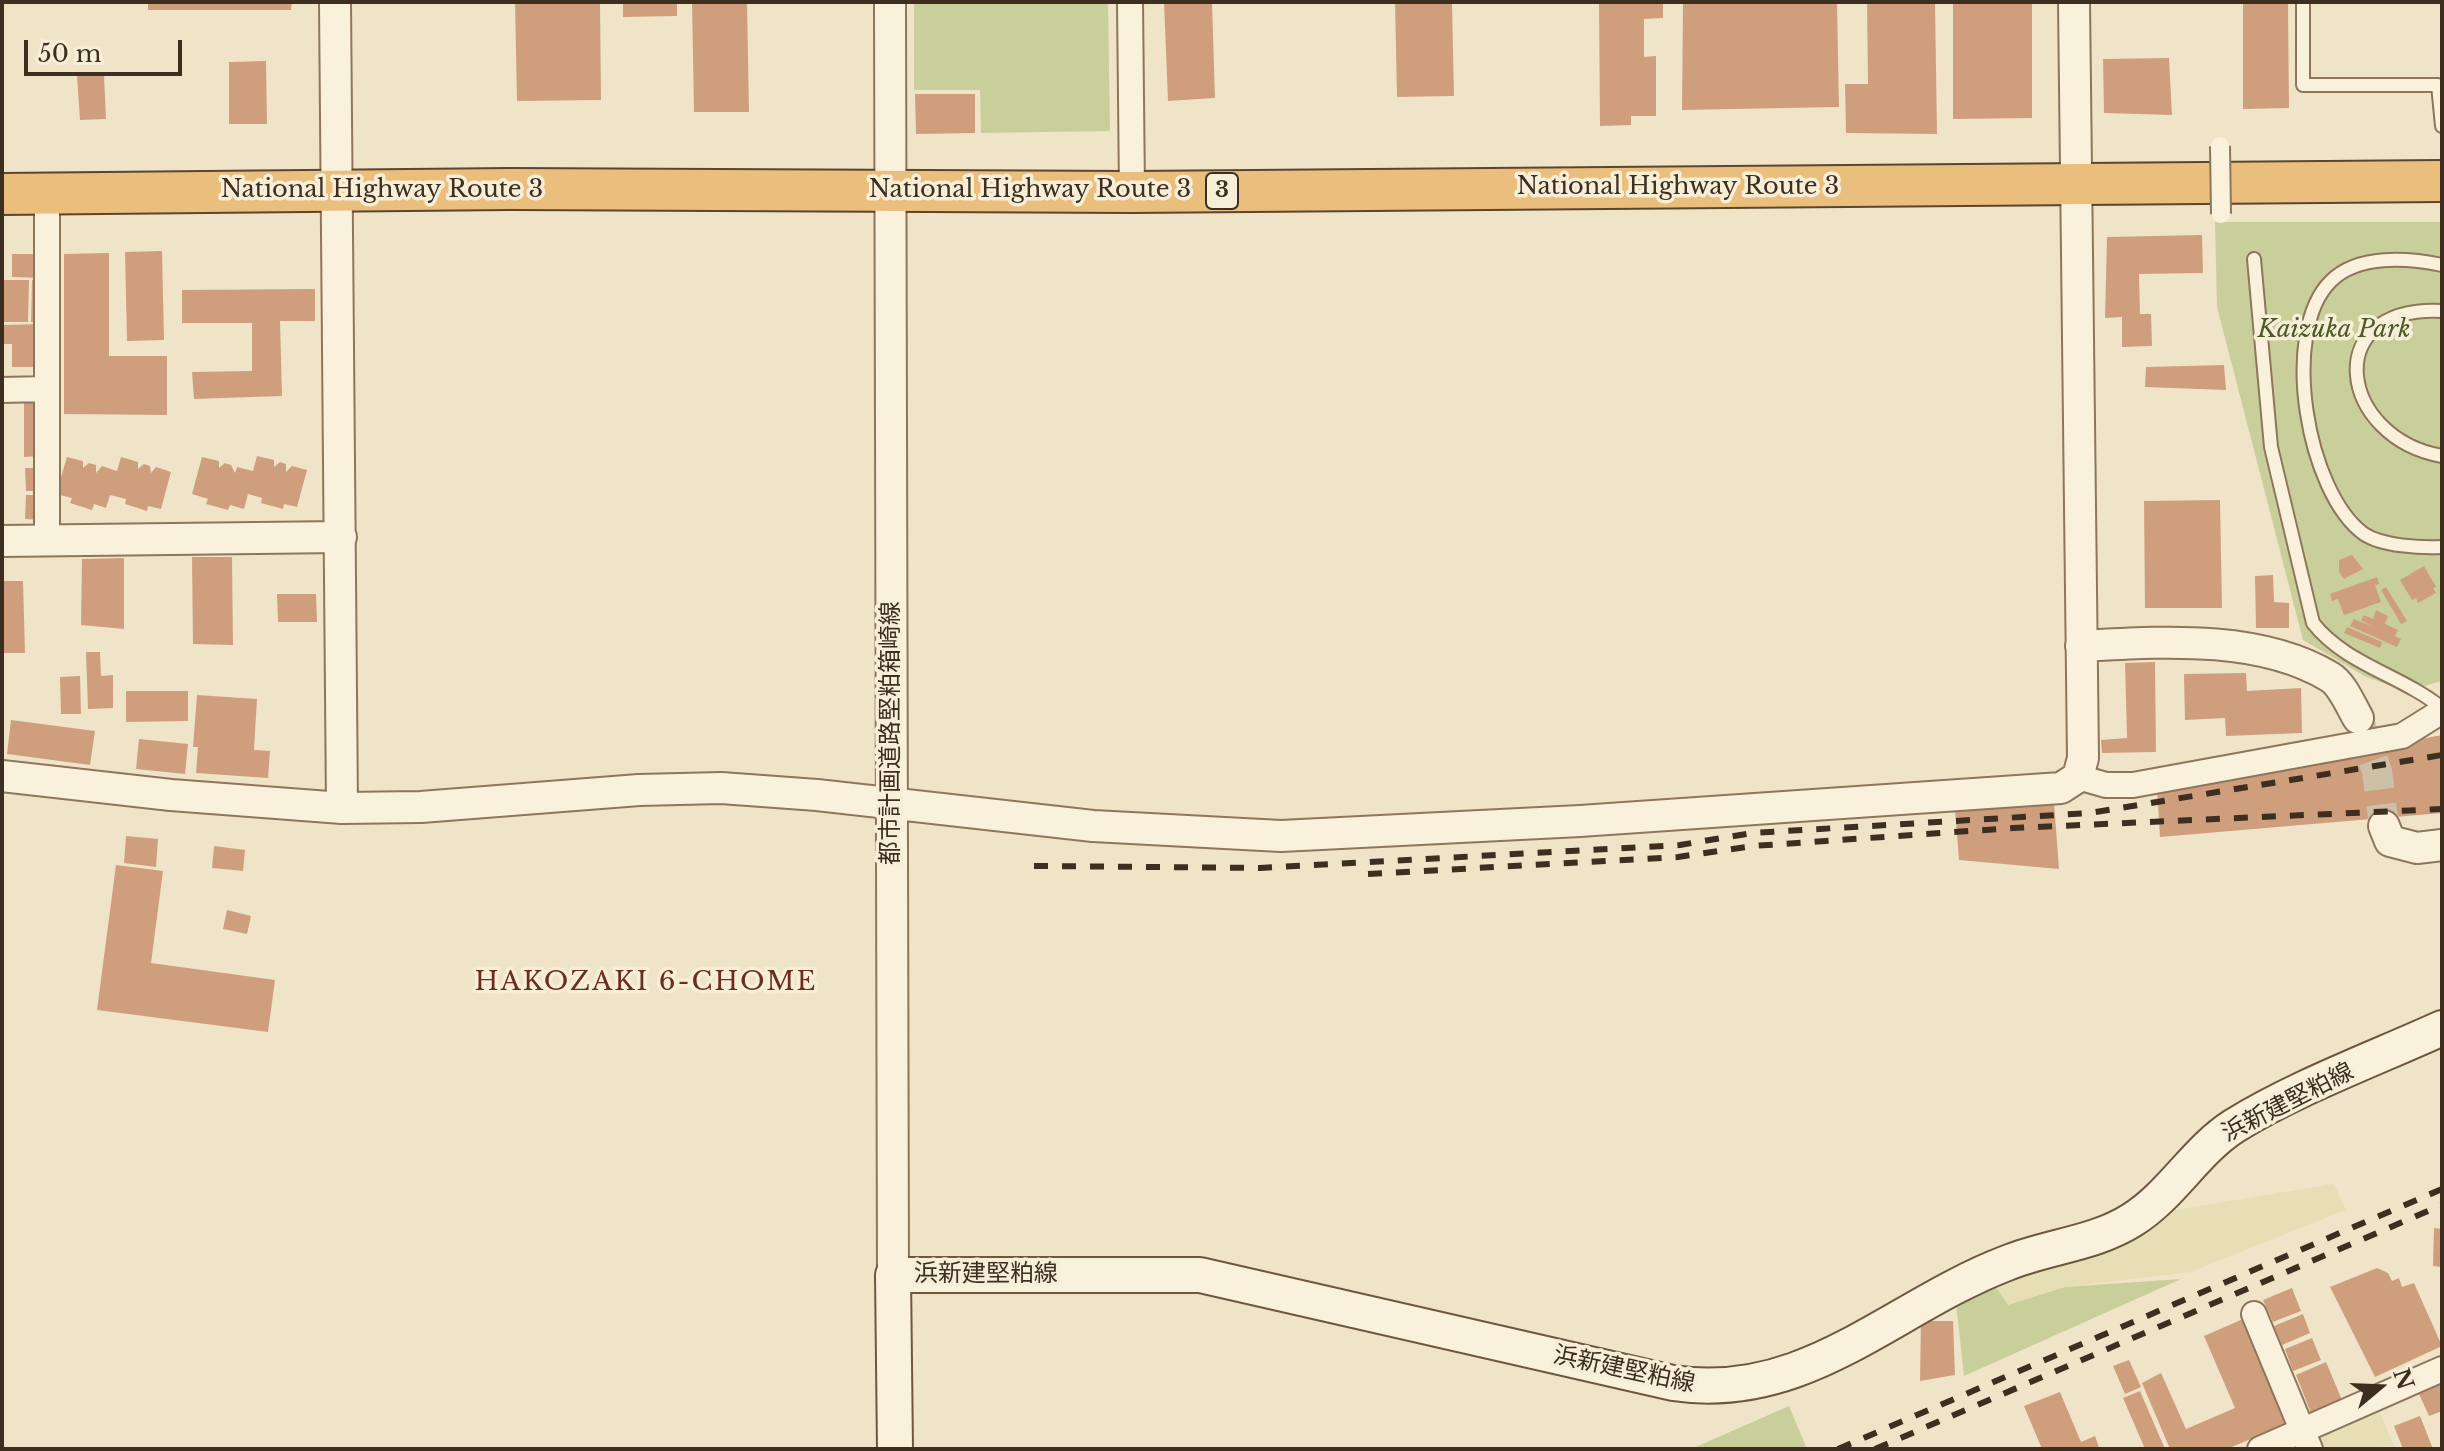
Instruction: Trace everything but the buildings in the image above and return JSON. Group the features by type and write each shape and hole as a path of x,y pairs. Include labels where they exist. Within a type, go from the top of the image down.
{"highway":[{"name":"National Highway Route 3","path":"2,194 336,190 1132,192 2442,181"}],"main road":[{"name":"浜新建堅粕線","path":"895,1449 893,1275 1200,1275 1673,1383 1701,1387 1750,1384 1790,1375 2007,1263 2108,1233 2151,1207 2198,1156 2232,1127 2442,1028"}],"street":[{"path":"335,2 336,190 340,245 342,808"},
{"name":"都市計画道路堅粕箱崎線","path":"890,2 893,1275"},
{"path":"1130,2 1132,192"},
{"path":"2,776 171,795 342,808 421,807 679,788 817,795 1093,826 1221,835 1335,835 2061,788 2078,777 2083,758 2074,2"},
{"path":"2220,146 2221,214"},
{"path":"47,194 47,541"},
{"path":"2,390 46,389"},
{"path":"2,541 341,537"},
{"path":"2081,646 2134,644 2250,649 2291,661 2333,679 2358,718"},
{"path":"2078,777 2106,785 2133,785 2402,736 2442,709"},
{"path":"2384,826 2390,841 2401,846 2442,845"},
{"path":"2254,1314 2306,1440"},
{"path":"2260,1449 2306,1440 2442,1369"}],"lane":[{"path":"2303,2 2303,85 2438,85 2442,126"},
{"path":"2254,259 2271,447 2313,623 2327,640 2346,653 2416,687 2442,709"},
{"path":"2442,265 2382,261 2344,271 2329,282 2304,333 2309,426 2319,462 2342,508 2357,528 2377,540 2442,547"},
{"path":"2442,311 2406,313 2383,323 2356,356 2354,373 2363,400 2396,438 2412,448 2442,456"}],"shaded area":[{"path":"2334,1184 2346,1210 2191,1272 2065,1287 2008,1305 1995,1286 2150,1214"},
{"path":"2377,1406 2394,1446 2321,1449 2313,1432"}],"green space":[{"path":"914,2 1108,2 1110,131 981,133 980,90 914,90"},
{"name":"Kaizuka Park","path":"2215,222 2442,222 2442,681 2406,691 2366,677 2303,640 2217,307"},
{"path":"2181,1279 1964,1376 1956,1303 1995,1286 2008,1305 2065,1287"},
{"path":"1789,1406 1807,1449 1691,1449"}],"tunnel":[{"path":"2358,718 2377,771 2384,826"}],"railway":[{"path":"1034,866 1260,868 1680,845 1752,833 2090,813 2442,755"},
{"path":"1368,874 1678,857 1753,846 2013,828 2442,809"},
{"path":"1838,1449 2442,1189"},
{"path":"1875,1449 2442,1205"}],"district":[{"name":"HAKOZAKI 6-CHOME","path":"646,983"}]}
